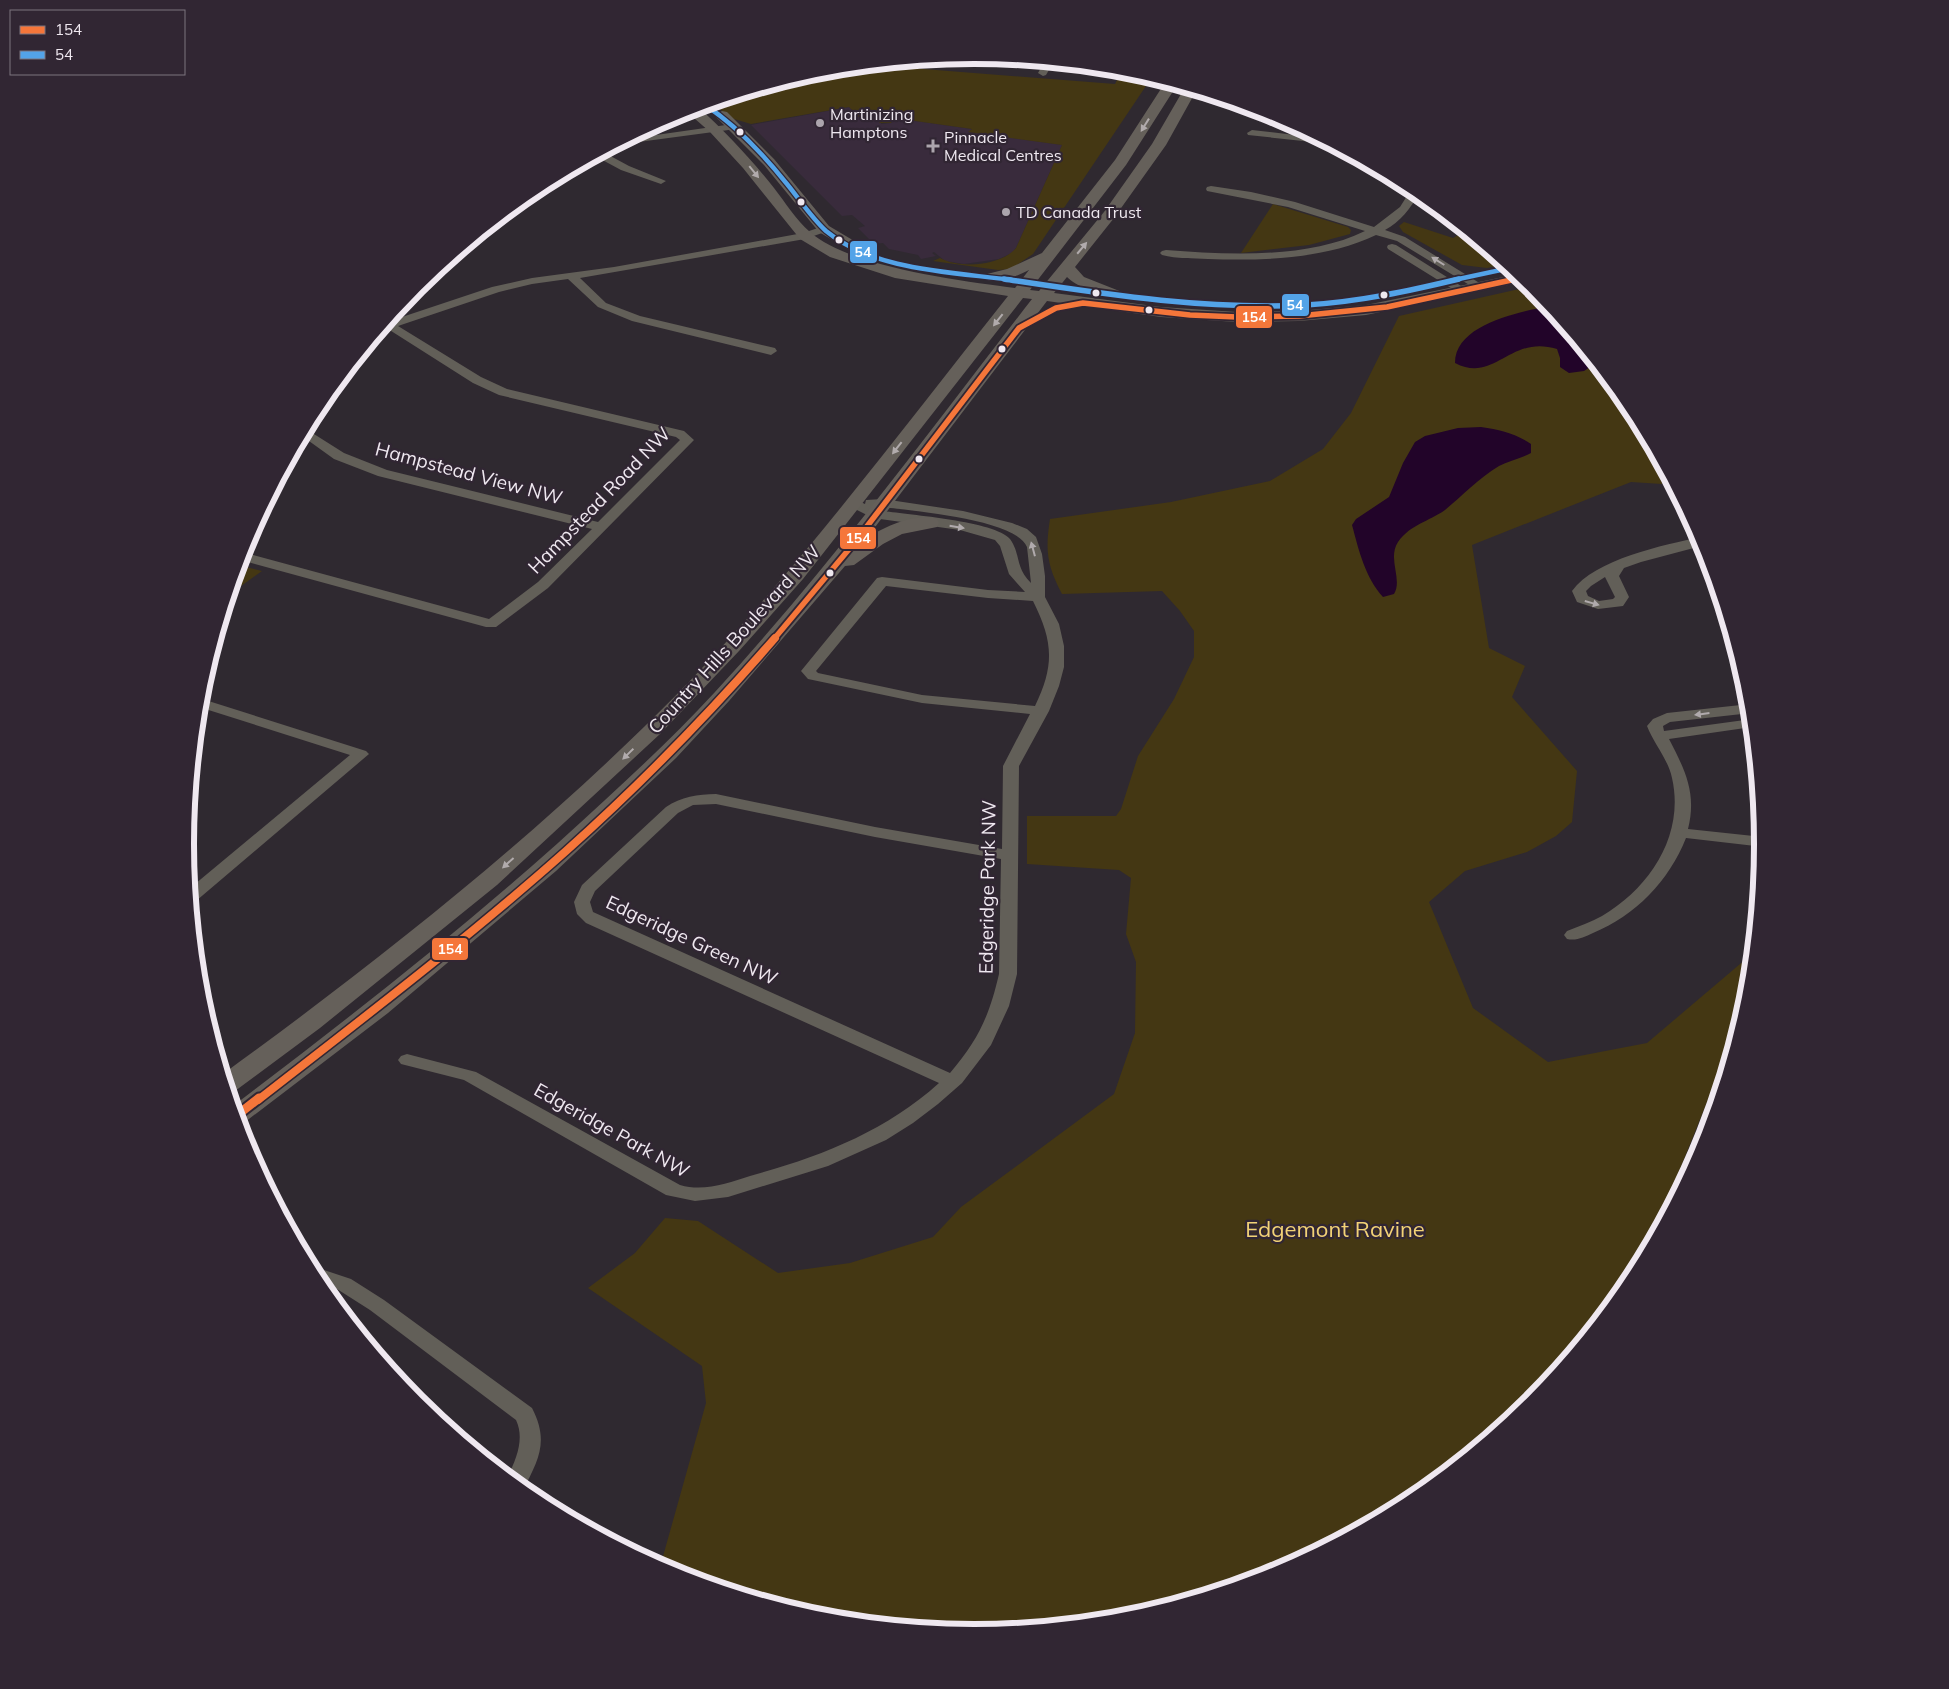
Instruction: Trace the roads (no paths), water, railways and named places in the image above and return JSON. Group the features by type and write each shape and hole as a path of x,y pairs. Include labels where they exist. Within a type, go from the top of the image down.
{"main road":[{"name":"Country Hills Boulevard NW","path":"231,1081 311,1022 482,886 617,765 732,647 796,575 1050,255 1121,162 1168,88"},
{"name":"Country Hills Boulevard NW","path":"241,1112 379,1007 453,947 596,823 722,697 830,573 1047,291 1136,180 1159,145 1188,93"},
{"path":"713,109 721,114 769,162 824,229 853,247 876,256 909,265 992,277 1024,288"},
{"path":"699,114 748,165 802,232 835,254 895,273 1047,291 1116,295 1200,305 1288,306 1378,296 1448,281 1480,287 1513,280"},
{"path":"992,277 1018,270 1050,255"},
{"path":"1066,267 1078,280 1116,295"},
{"path":"1047,291 1095,304 1190,315 1284,317 1366,310 1464,284 1503,270"},
{"path":"1019,328 1046,312 1061,306 1095,304"},
{"path":"830,573 894,530 905,526 930,523"}],"street":[{"path":"1043,73 1046,67"},
{"path":"637,141 733,126"},
{"path":"1252,133 1311,140"},
{"path":"605,157 625,168 661,181"},
{"path":"1211,189 1291,204 1400,239 1464,284"},
{"path":"1166,253 1230,257 1274,256 1329,247 1373,231 1388,223 1403,210 1411,197"},
{"name":"Hampstead Road NW","path":"394,323 496,289 570,274 614,270 824,229"},
{"path":"1373,231 1386,243 1448,281"},
{"path":"570,274 602,305 636,319 771,351"},
{"name":"Hampstead Road NW","path":"248,558 491,624 543,585 688,440 680,434 503,392 477,380 390,328"},
{"name":"Hampstead View NW","path":"309,436 339,456 383,473 602,527"},
{"name":"Edgeridge Park NW","path":"854,503 879,508 997,521 1019,529 1031,540 1039,572 1038,597"},
{"name":"Edgeridge Park NW","path":"407,1060 470,1076 673,1190 695,1196 712,1194 819,1162 869,1141 916,1113 952,1081 976,1054 990,1031 1002,1002 1008,974 1011,766 1022,740 1042,711 1052,685 1058,664 1055,634 1038,597 1015,574 1008,544 1002,538 984,532 930,523 879,508"},
{"path":"1618,567 1658,550 1695,543"},
{"path":"1038,597 988,594 882,581 808,671 813,676 922,699 1042,711"},
{"path":"195,893 361,754 207,705"},
{"path":"1573,935 1610,918 1635,900 1663,870 1674,850 1680,832 1683,794 1680,777 1668,749 1655,726 1661,720 1743,709"},
{"path":"1660,736 1746,724"},
{"name":"Edgeridge Green NW","path":"952,1081 592,919 586,914 582,902 588,889 672,810 685,802 704,799 716,798 875,832 1009,855"},
{"path":"1680,832 1755,841"},
{"path":"324,1277 344,1284 377,1305 524,1414 531,1428 531,1440 518,1478"}],"place":[{"name":"Martinizing Hamptons","path":"820,123"},
{"name":"Pinnacle Medical Centres","path":"933,146"},
{"name":"TD Canada Trust","path":"1006,212"}],"park label":[{"name":"Edgemont Ravine","path":"1335,1229"}]}
